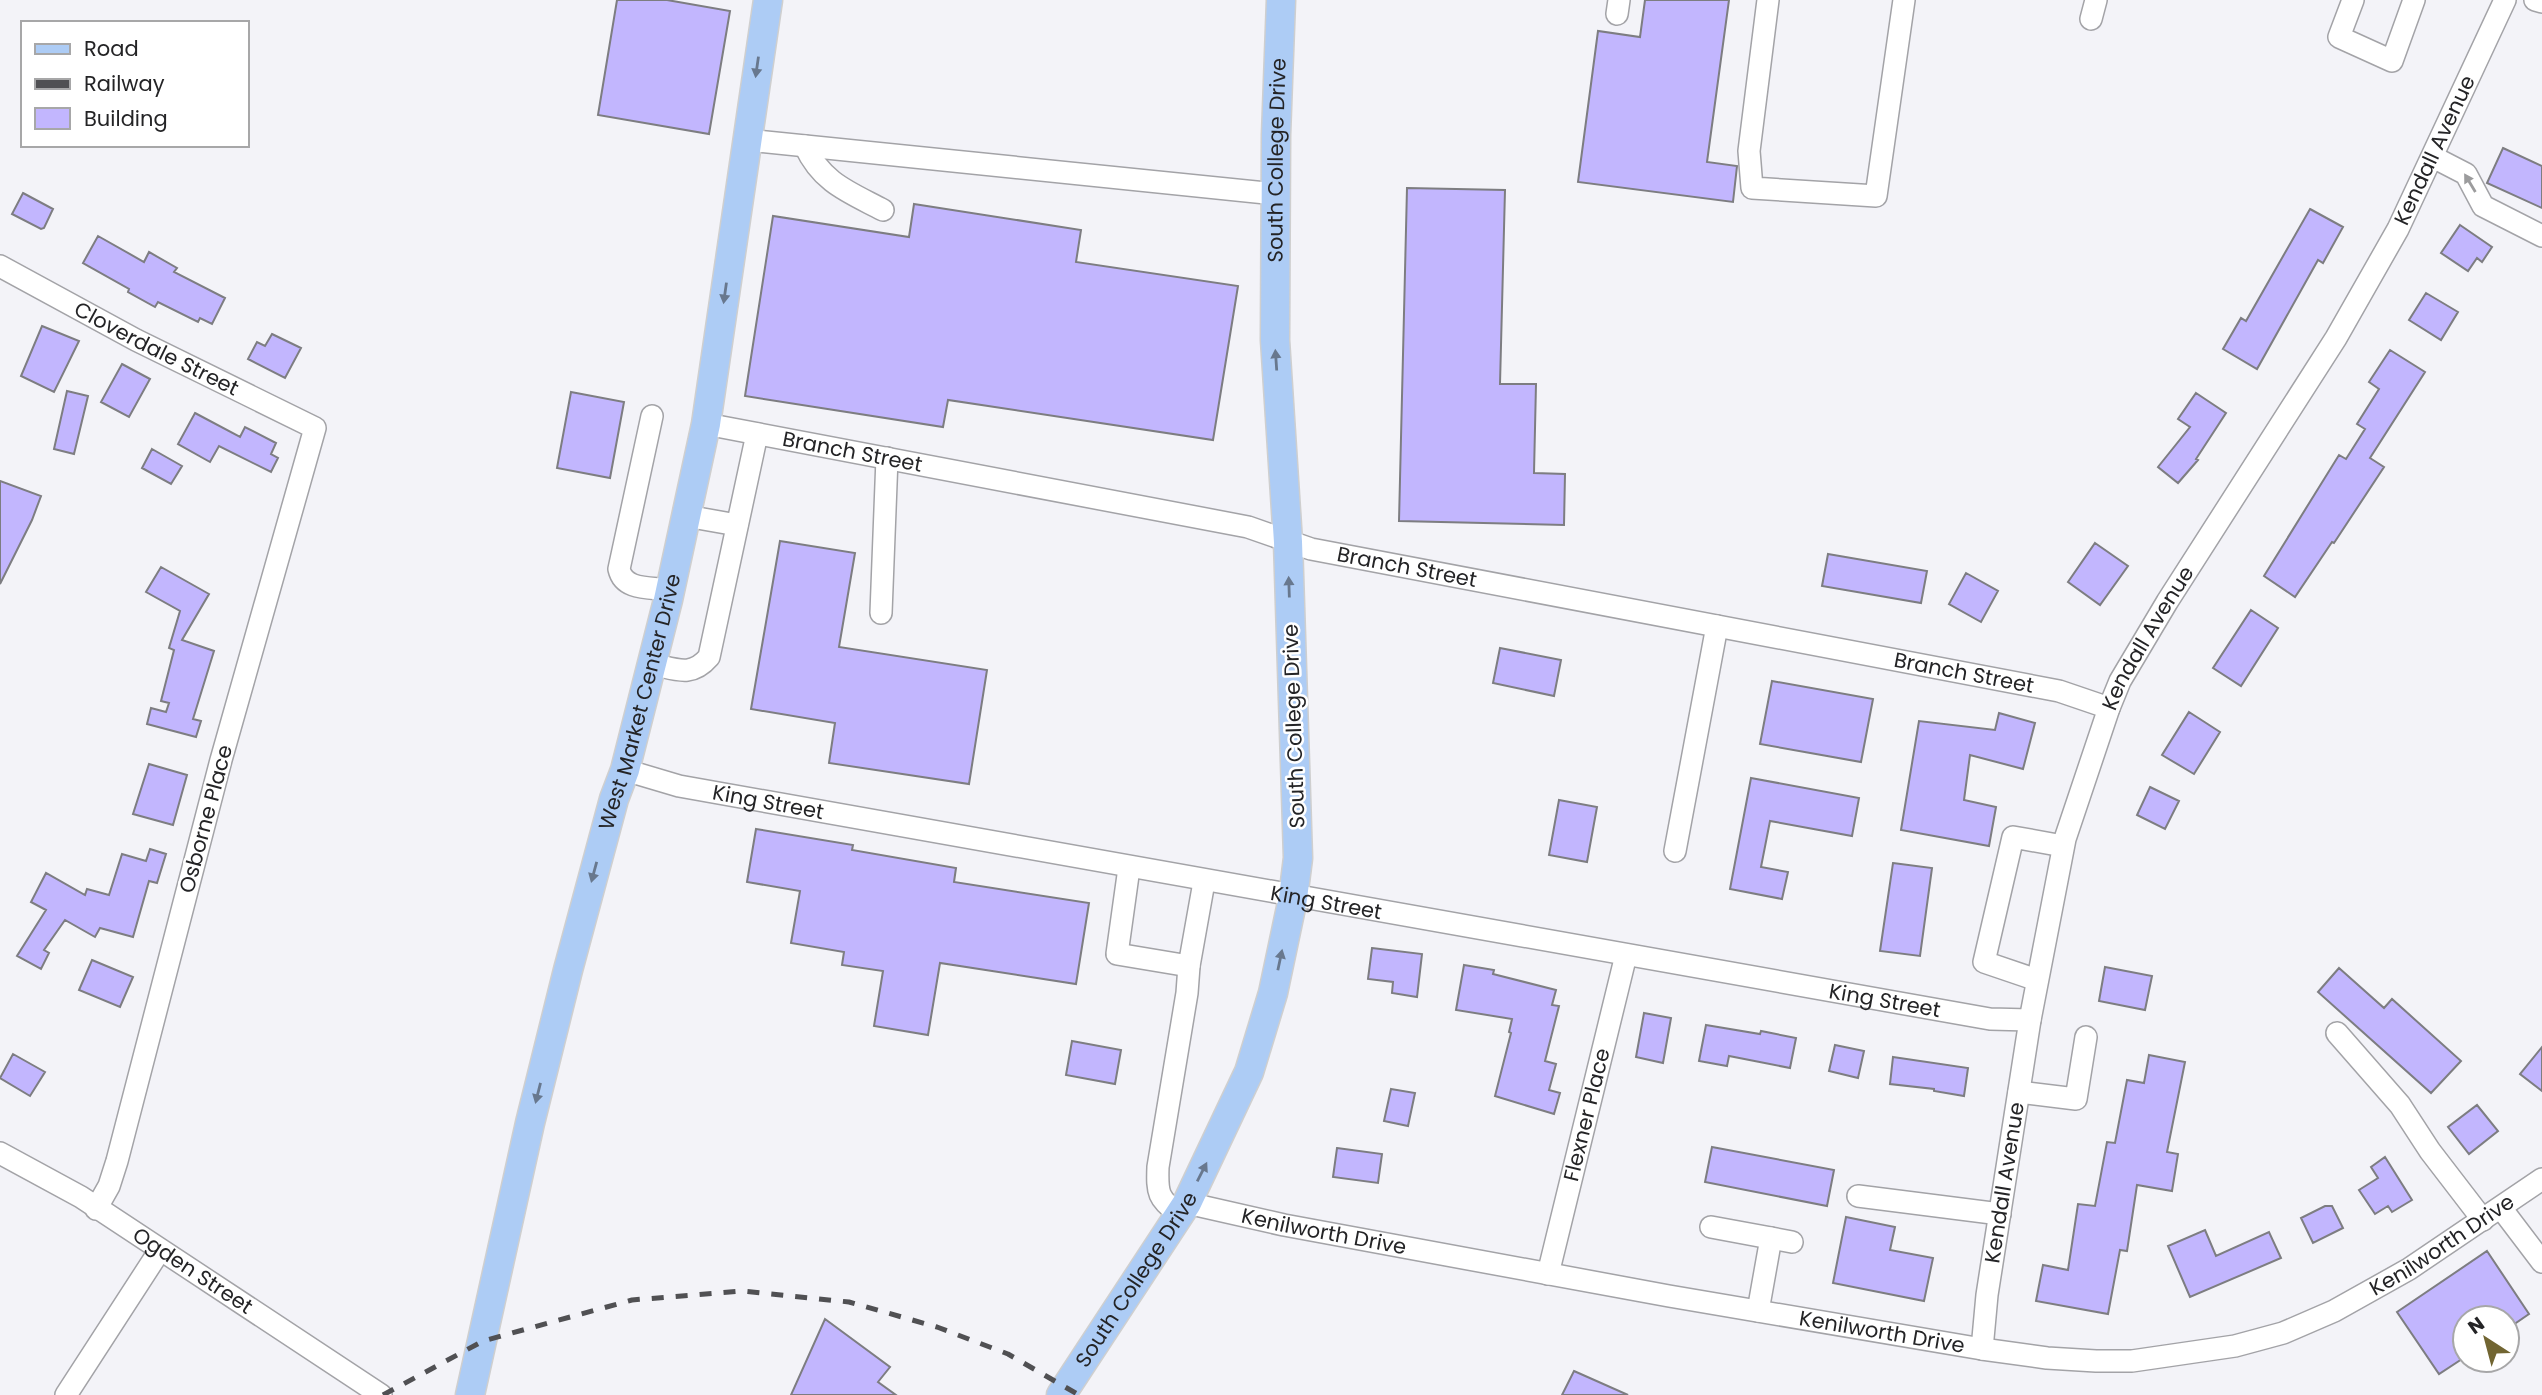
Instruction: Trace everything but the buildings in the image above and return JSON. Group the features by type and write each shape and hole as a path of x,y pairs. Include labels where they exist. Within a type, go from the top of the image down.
{"main road":[{"name":"West Market Center Drive","path":"470,1395 536,1097 652,664 706,424 768,0"},
{"name":"South College Drive","path":"1060,1395 1183,1209 1249,1072 1273,993 1293,898 1298,858 1288,542 1275,340 1282,0"}],"street":[{"path":"1768,0 1749,151 1752,188 1876,196 1905,0"},
{"path":"2353,0 2339,37 2392,61 2414,0"},
{"name":"Kendall Avenue","path":"1982,1349 2029,1020 2063,846 2109,708 2120,681 2167,602 2336,338 2398,229 2505,0"},
{"path":"2535,0 2542,2"},
{"path":"747,140 1276,194"},
{"path":"805,146 820,171 833,184 883,211"},
{"path":"2433,157 2466,174 2483,206 2542,236"},
{"name":"Cloverdale Street","path":"2,274 315,428"},
{"path":"652,416 618,569 621,578 628,585 670,590"},
{"name":"Branch Street","path":"706,424 1248,527 1288,542 1338,554 2060,691 2109,708"},
{"name":"Osborne Place","path":"96,1209 109,1186 117,1161 221,760 315,428"},
{"path":"652,664 689,671 699,668 709,657 757,434"},
{"path":"881,613 887,458"},
{"path":"686,516 737,525"},
{"path":"1675,850 1717,626"},
{"name":"King Street","path":"625,770 679,786 1293,898 1428,919 1990,1019 2029,1020"},
{"path":"2037,980 1984,962 2013,837 2063,846"},
{"path":"1129,868 1117,954 1189,966"},
{"path":"1183,1209 1164,1204 1157,1189 1158,1167 1204,882"},
{"name":"Flexner Place","path":"1548,1274 1626,955"},
{"path":"2337,1033 2400,1105 2430,1151 2542,1262"},
{"path":"2019,1092 2076,1100 2086,1037"},
{"name":"Ogden Street","path":"0,1153 81,1197 381,1395"},
{"name":"Kenilworth Drive","path":"1183,1209 1982,1349 2047,1358 2132,1361 2235,1346 2283,1333 2334,1311 2409,1269 2542,1179"},
{"path":"1858,1196 2000,1214"},
{"path":"1711,1227 1792,1242"},
{"path":"1758,1311 1771,1238"},
{"path":"66,1395 159,1250"}],"railway":[{"path":"383,1395 483,1341 632,1300 742,1291 849,1302 937,1327 1008,1354 1079,1395"}]}
